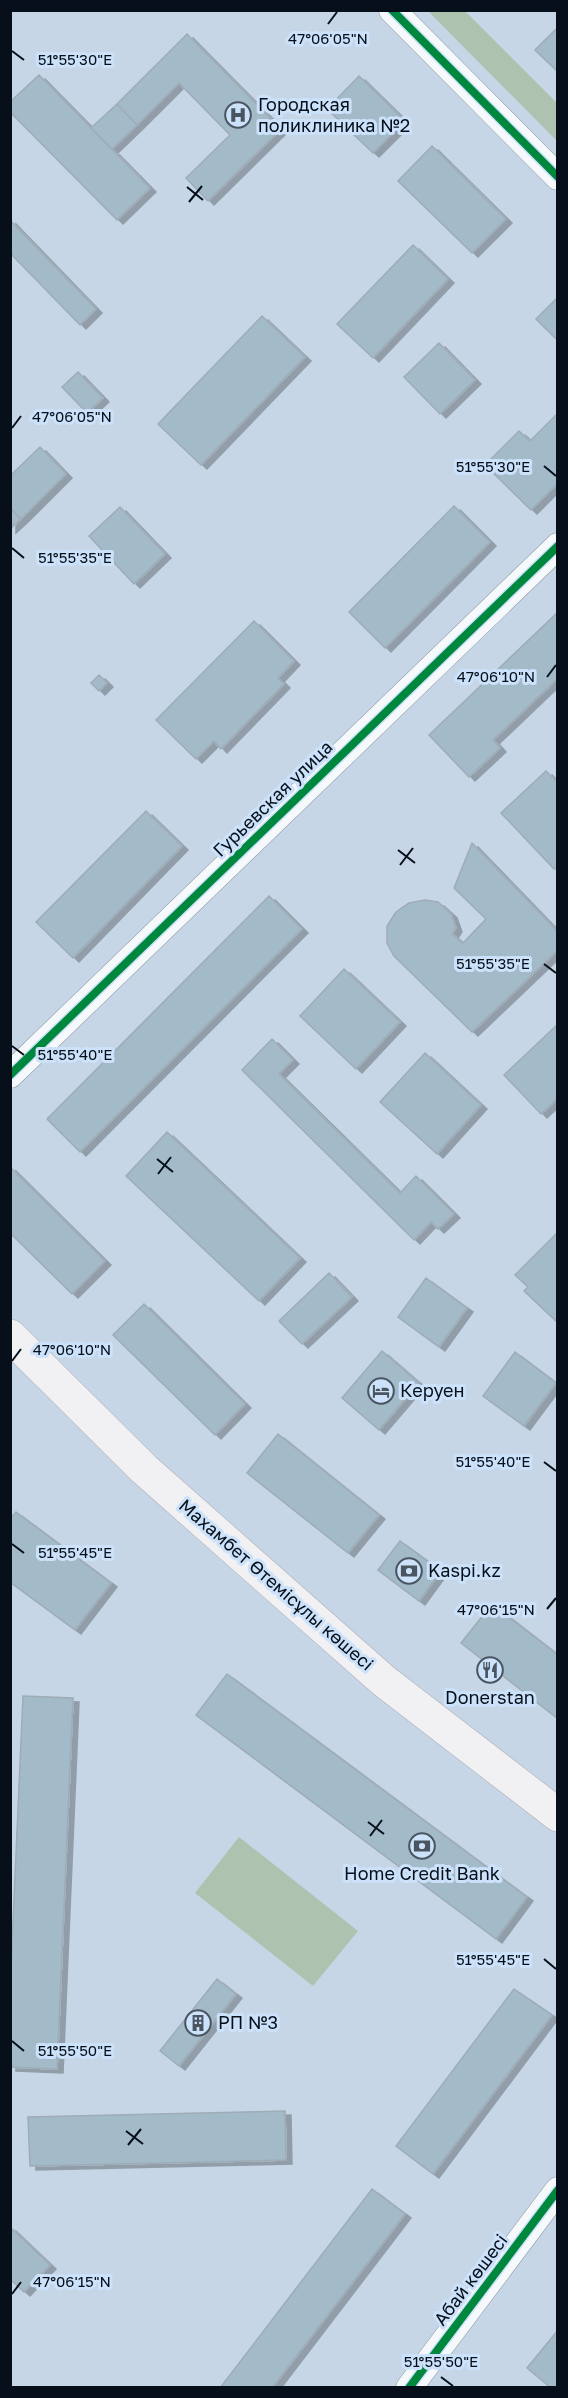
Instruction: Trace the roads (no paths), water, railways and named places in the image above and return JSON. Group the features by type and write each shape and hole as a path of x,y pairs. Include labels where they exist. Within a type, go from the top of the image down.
{"main road":[{"name":"Махамбет Өтемісұлы көшесі","path":"10,1336 144,1469 384,1681 558,1815"}],"street":[{"path":"392,10 558,177"},
{"name":"Гурьевская улица","path":"10,1075 558,546"},
{"name":"Абай көшесі","path":"409,2388 558,2190"}],"place":[{"name":"Городская поликлиника №2","path":"238,115"},
{"name":"Керуен","path":"381,1391"},
{"name":"Kaspi.kz","path":"409,1571"},
{"name":"Donerstan","path":"490,1670"},
{"name":"Home Credit Bank","path":"422,1846"},
{"name":"РП №3","path":"198,2023"}]}
